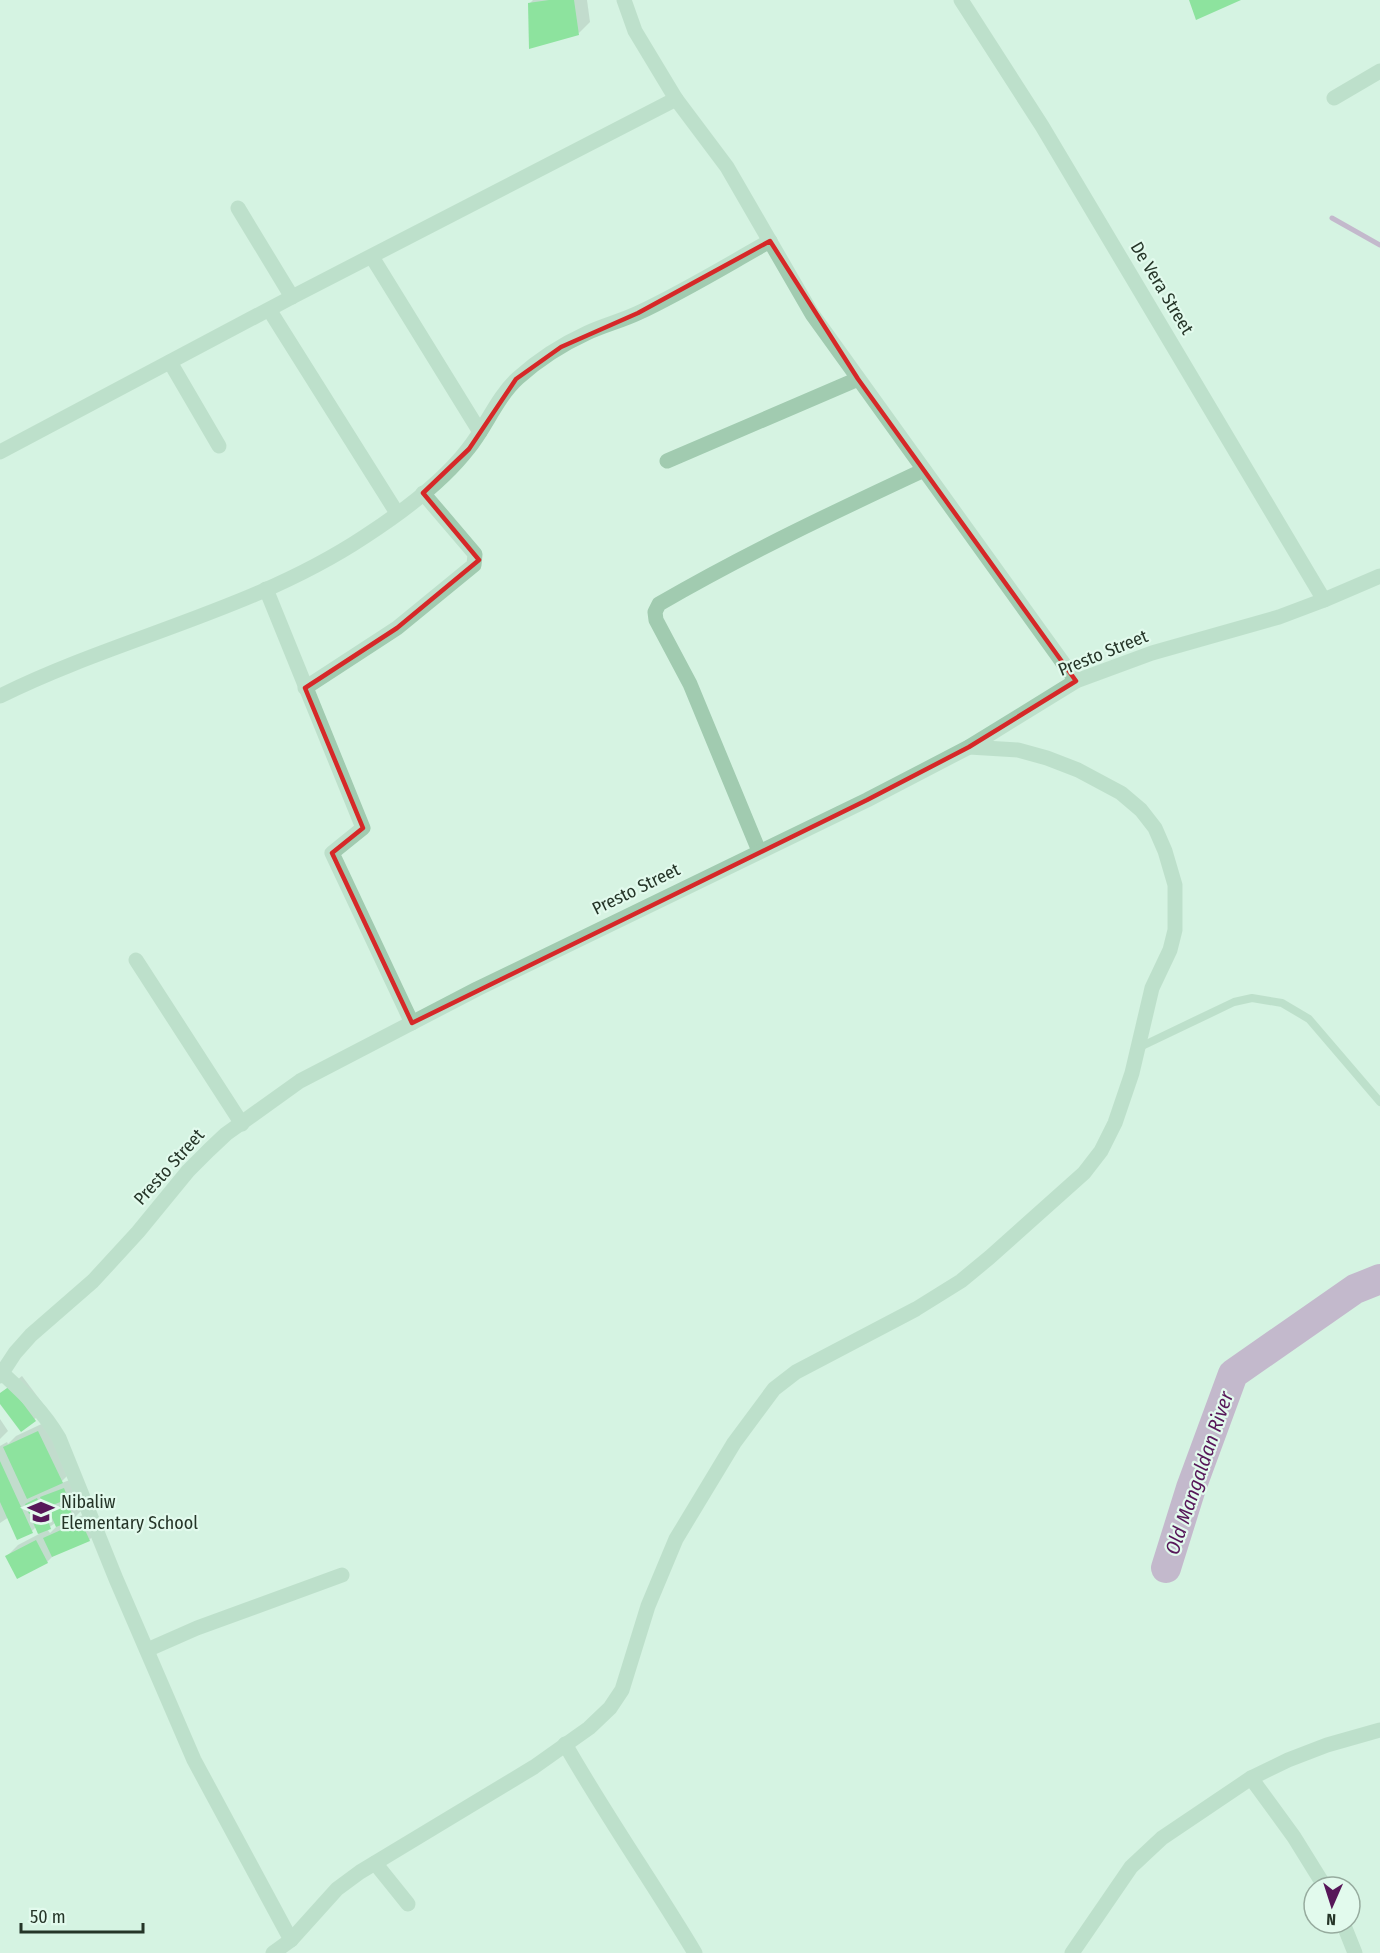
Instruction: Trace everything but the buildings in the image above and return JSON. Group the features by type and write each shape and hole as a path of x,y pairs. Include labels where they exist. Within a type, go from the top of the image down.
{"street":[{"path":"624,0 635,32 676,99 727,167 812,314 1076,681"},
{"name":"De Vera Street","path":"961,0 1042,126 1324,600"},
{"path":"1334,98 1380,71"},
{"path":"0,452 292,297 676,99"},
{"path":"238,208 292,297"},
{"path":"0,696 77,663 266,589 310,568 364,537 423,493 453,466 469,449 516,380 561,347 586,333 638,313 770,241"},
{"path":"372,257 480,432"},
{"path":"270,310 397,513"},
{"path":"170,362 219,446"},
{"path":"667,461 858,379"},
{"path":"759,851 690,684 656,620 656,609 659,604 755,552 827,515 924,470"},
{"path":"305,688 397,628 474,565 475,554 423,493"},
{"name":"Presto Street","path":"1,1374 31,1335 93,1281 138,1232 188,1171 209,1150 300,1081 477,989 867,800 969,747 1076,681 1152,653 1279,617 1380,576"},
{"path":"266,589 363,828 332,853 412,1023"},
{"path":"273,1953 291,1940 337,1889 375,1863 534,1767 589,1728 610,1708 622,1690 648,1606 676,1539 734,1443 774,1389 796,1372 916,1310 961,1281 1084,1173 1101,1151 1132,1073 1152,988 1170,950 1175,930 1175,885 1165,851 1155,828 1141,810 1121,794 1078,770 1018,750 969,747"},
{"path":"136,960 242,1124"},
{"path":"1,1374 35,1403 48,1418 59,1438 194,1760 291,1940"},
{"path":"147,1650 197,1628 342,1575"},
{"path":"1072,1953 1131,1867 1162,1838 1251,1778 1327,1745 1380,1730"},
{"path":"565,1744 610,1820 652,1882 695,1953"},
{"path":"1251,1778 1294,1837 1318,1875"},
{"path":"375,1863 408,1904"},
{"path":"1348,1935 1355,1953"}],"lane":[{"path":"1138,1048 1234,1002 1252,998 1282,1003 1309,1018 1380,1102"}],"highlighted area":[{"path":"770,241 858,379 1076,681 969,747 867,800 412,1023 332,853 363,828 305,688 397,628 479,560 423,493 469,449 516,379 561,347 638,313"}],"waterway":[{"name":"Old Mangaldan River","path":"1332,218 1380,245"},
{"name":"Old Mangaldan River","path":"1166,1568 1191,1488 1233,1374 1355,1289 1380,1279"}],"place":[{"name":"Nibaliw Elementary School","path":"41,1512"}]}
